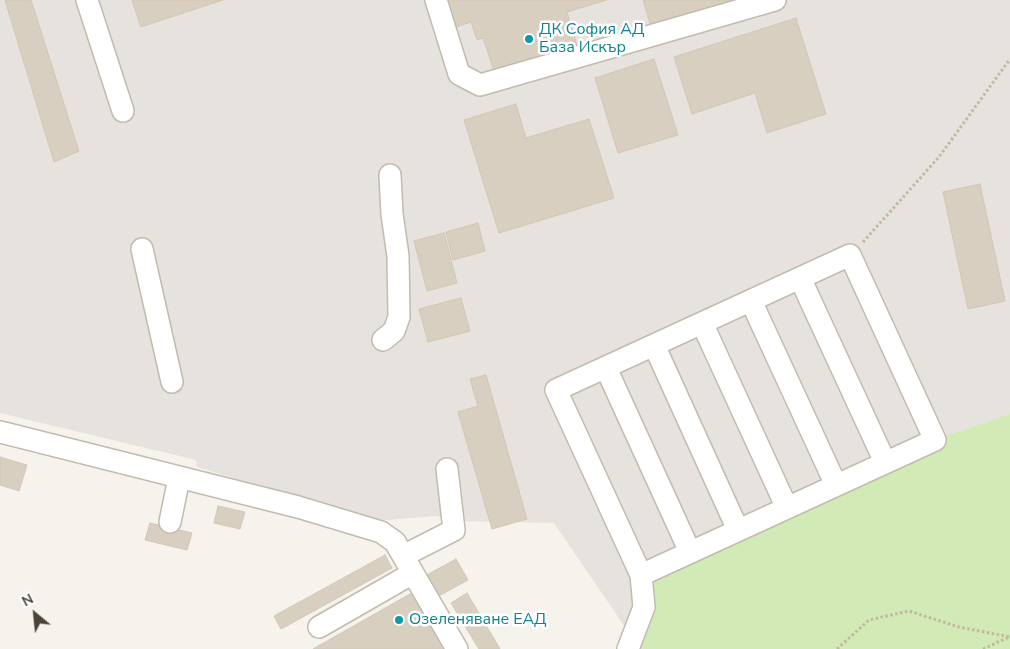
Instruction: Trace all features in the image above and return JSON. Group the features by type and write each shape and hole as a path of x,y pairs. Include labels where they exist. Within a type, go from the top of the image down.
{"lane":[{"path":"87,0 123,111"},
{"path":"436,0 459,74 480,85 775,0"},
{"path":"383,340 394,331 399,317 398,256 392,214 390,175"},
{"path":"142,249 172,382"},
{"path":"628,649 644,607 641,575 556,390 850,255 935,440 641,575"},
{"path":"800,278 885,462"},
{"path":"751,300 836,485"},
{"path":"702,323 787,508"},
{"path":"654,345 738,530"},
{"path":"606,368 690,552"},
{"path":"0,432 298,508 380,532 395,542 457,649"},
{"path":"319,627 408,565 454,530 447,469"},
{"path":"170,522 180,478"}],"path":[{"path":"850,255 939,157 1010,59"},
{"path":"837,649 869,620 909,611 959,627 1010,637"},
{"path":"983,649 1010,637"}],"shaded area":[{"path":"0,0 1010,0 1010,443 640,649 554,523 456,521 436,516 374,521 197,467 196,460 0,413"}],"green space":[{"path":"1010,414 1010,649 628,649 641,575 935,440"}],"building":[{"path":"5,0 31,0 79,151 54,162"},
{"path":"132,0 223,0 141,27"},
{"name":"ДК София АД База Искър","path":"447,0 607,0 567,12 579,52 496,77 483,38 477,40 471,22 456,27"},
{"name":"ДК София АД База Искър","path":"643,0 746,0 652,30"},
{"path":"796,18 826,114 767,133 755,93 692,114 674,57"},
{"path":"654,59 678,135 618,153 595,78"},
{"path":"516,104 526,138 589,119 614,198 499,233 464,120"},
{"path":"980,184 1005,301 968,309 943,192"},
{"path":"478,223 485,251 453,260 446,232"},
{"path":"444,233 457,283 427,291 414,241"},
{"path":"461,298 470,331 428,342 419,309"},
{"path":"486,375 527,519 492,529 458,412 478,406 470,379"},
{"path":"0,457 27,465 19,491 0,485"},
{"path":"218,506 245,512 240,529 214,523"},
{"path":"150,523 192,533 187,550 145,540"},
{"path":"385,555 392,568 281,629 274,616"},
{"path":"456,559 468,580 437,597 425,576"},
{"name":"Озеленяване ЕАД","path":"417,590 449,649 313,649"},
{"path":"467,593 500,649 479,649 451,603"}],"place":[{"name":"ДК София АД База Искър","path":"529,39"},
{"name":"Озеленяване ЕАД","path":"399,620"}]}
